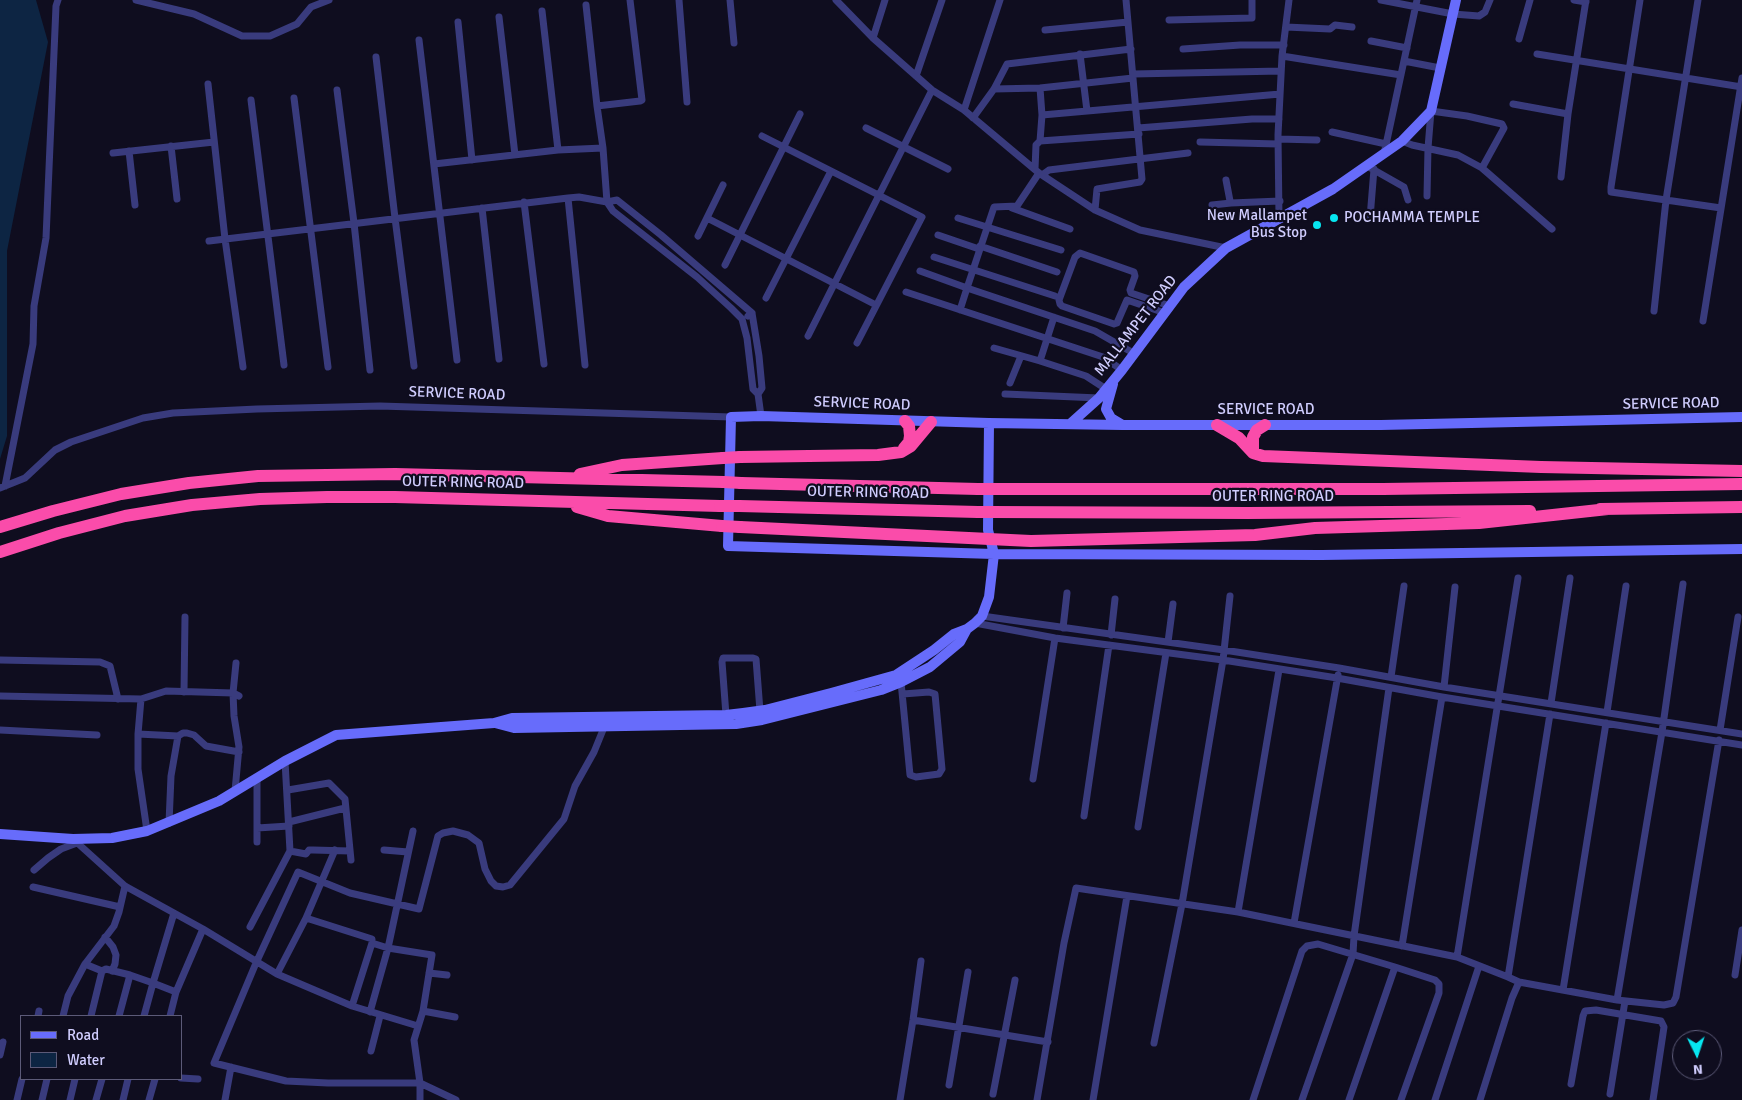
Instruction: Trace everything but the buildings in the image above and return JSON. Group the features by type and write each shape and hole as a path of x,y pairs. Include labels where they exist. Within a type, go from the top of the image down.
{"highway":[{"path":"901,452 909,442 910,436 905,421"},
{"path":"558,478 622,464 740,457 878,455 901,452 911,446 931,422"},
{"path":"1217,425 1239,438 1253,453 1263,456 1541,467 1742,471"},
{"path":"1253,453 1253,437 1257,430 1265,425"},
{"name":"OUTER RING ROAD","path":"0,527 121,494 189,482 327,474 984,489 1383,490 1742,484"},
{"name":"OUTER RING ROAD","path":"0,552 59,533 125,516 184,506 328,497 984,512 1374,513 1742,507"},
{"path":"559,502 608,516 740,528 1031,542 1255,535 1315,528 1479,524 1608,509"}],"main road":[{"name":"MALLAMPET ROAD","path":"1070,424 1098,398 1119,374 1184,287 1226,248 1370,167 1385,149 1402,141 1430,111 1456,0"},
{"path":"1119,374 1109,395 1106,409 1111,418 1122,425"},
{"name":"SERVICE ROAD","path":"731,417 761,416 931,422 1122,425 1381,425 1742,417"},
{"path":"731,417 728,546 994,554 1322,555 1742,549"},
{"path":"494,723 514,728 736,724 799,712 881,690 930,667 960,642 975,623 989,598 994,554 988,530 989,423"},
{"path":"0,834 75,841 112,838 147,831 219,801 285,761 336,735 494,723 512,718 726,715 760,711 860,686 896,674 934,650 954,634 975,623"}],"street":[{"path":"2,487 32,344 34,306 46,238 58,0"},
{"path":"136,0 194,14 242,36 270,36 297,24 311,4 329,0"},
{"path":"597,106 642,100 630,0"},
{"path":"679,0 687,102"},
{"path":"730,0 734,43"},
{"path":"836,0 873,38 932,90 964,110 1039,172 1095,210 1140,230 1226,248"},
{"path":"873,38 885,0"},
{"path":"916,76 942,0"},
{"path":"964,110 1000,0"},
{"path":"1095,210 1097,189 1141,181 1141,158 1126,0"},
{"path":"1169,20 1252,18 1252,0"},
{"path":"1279,218 1278,119 1282,56 1289,0"},
{"path":"1381,0 1416,3 1453,14 1478,16 1485,12 1490,0"},
{"path":"1519,39 1530,0"},
{"path":"1561,177 1568,114 1586,1 1574,0"},
{"path":"1640,0 1628,70 1611,187 1612,192 1721,208"},
{"path":"1654,311 1666,200 1698,0"},
{"path":"1332,132 1385,149 1416,3"},
{"path":"586,5 603,148 607,202 613,211 696,277 742,319 747,338 753,389 758,394 761,416"},
{"path":"542,11 558,150"},
{"path":"499,17 515,155"},
{"path":"458,22 472,160"},
{"path":"1044,30 1128,22"},
{"path":"1286,27 1330,29 1335,25 1352,27"},
{"path":"419,40 457,360"},
{"path":"1371,40 1407,48"},
{"path":"1182,49 1284,45"},
{"path":"973,118 994,89 1007,64 1131,49"},
{"path":"1080,54 1087,111"},
{"path":"1537,54 1741,87"},
{"path":"1282,56 1401,75"},
{"path":"376,58 414,366"},
{"path":"1404,61 1440,68"},
{"path":"994,89 1040,88 1133,76 1282,71"},
{"path":"1703,321 1742,78"},
{"path":"208,84 243,367"},
{"path":"960,310 994,207 1017,206 1039,172 1036,145 1040,141 1042,115 1040,88"},
{"path":"337,90 370,370"},
{"path":"808,336 932,90"},
{"path":"1042,115 1280,94"},
{"path":"294,98 328,367"},
{"path":"251,100 284,365"},
{"path":"1513,104 1568,114"},
{"path":"1428,196 1430,111 1467,116 1502,124 1504,128 1482,168"},
{"path":"726,265 800,114"},
{"path":"1040,141 1252,119 1278,119"},
{"path":"866,128 948,169"},
{"path":"762,136 922,217 857,343"},
{"path":"1200,142 1317,140"},
{"path":"1402,141 1458,155 1482,168 1552,228"},
{"path":"112,153 214,142"},
{"path":"171,146 177,199"},
{"path":"434,164 558,150 603,148"},
{"path":"128,151 135,205"},
{"path":"1039,172 1188,153"},
{"path":"1370,167 1404,187 1408,200"},
{"path":"1370,167 1370,218"},
{"path":"766,298 831,171"},
{"path":"1226,180 1231,203"},
{"path":"698,236 724,185"},
{"path":"209,241 524,202 579,197 607,202 617,200 752,313 762,388 758,394"},
{"path":"568,198 585,365"},
{"path":"1212,205 1280,201"},
{"path":"524,202 544,364"},
{"path":"1009,207 1070,229"},
{"path":"482,208 499,359"},
{"path":"707,218 876,305"},
{"path":"958,218 1061,250"},
{"path":"654,244 661,235"},
{"path":"938,235 1056,272"},
{"path":"1080,253 1134,272 1135,276 1130,290 1131,293 1167,310 1127,300 1117,323 1114,324 1062,306 1059,300 1075,257 1080,253"},
{"path":"934,257 1055,296"},
{"path":"920,271 1095,331 1135,354"},
{"path":"906,292 1103,357 1119,374"},
{"path":"742,319 752,313"},
{"path":"1040,361 1054,317"},
{"path":"994,348 1086,376 1106,389"},
{"path":"1010,383 1021,356"},
{"path":"1005,394 1098,398"},
{"name":"SERVICE ROAD","path":"2,487 25,478 55,450 72,442 144,418 173,413 380,406 731,417"},
{"path":"1457,957 1518,578"},
{"path":"1551,703 1570,578"},
{"path":"1617,1000 1664,721 1683,584"},
{"path":"1391,677 1404,586"},
{"path":"1607,712 1626,586"},
{"path":"1444,687 1455,587"},
{"path":"1064,628 1067,593"},
{"path":"1154,1042 1182,904 1223,660 1230,596"},
{"path":"1111,635 1115,599"},
{"path":"1168,642 1173,604"},
{"path":"184,692 185,617"},
{"path":"1720,730 1738,617"},
{"path":"975,623 1064,628 1224,650 1742,734"},
{"path":"975,623 1055,638 1223,660 1442,697 1742,744"},
{"path":"1033,779 1055,638"},
{"path":"1084,816 1109,645"},
{"path":"1138,827 1166,653"},
{"path":"726,715 723,658 756,659 760,711"},
{"path":"0,660 100,662 110,666 118,699"},
{"path":"235,792 239,752 236,663"},
{"path":"1294,924 1339,668"},
{"path":"1238,912 1279,670"},
{"path":"904,680 915,693"},
{"path":"903,694 932,692 936,696 942,769 941,773 937,775 916,777 910,775 903,694 904,680"},
{"path":"1302,1100 1352,954 1389,688"},
{"path":"0,696 141,699 166,691 236,695"},
{"path":"1402,946 1442,697"},
{"path":"141,699 138,769 147,831"},
{"path":"1508,978 1550,714"},
{"path":"1563,990 1606,723"},
{"path":"456,1100 420,1083 286,1081 214,1063 256,963 298,872 350,893 418,909 438,836 453,831 468,835 479,843 485,869 496,886 510,885 564,819 575,786 594,752 605,725"},
{"path":"0,730 96,735"},
{"path":"138,734 178,736 187,733 194,735 206,746 239,752"},
{"path":"169,823 171,776 178,736"},
{"path":"1037,1100 1064,943 1076,888 1238,912 1457,957 1519,982 1617,1000 1664,1005 1672,1003 1676,997 1719,740"},
{"path":"250,927 290,851 285,761"},
{"path":"257,778 257,842"},
{"path":"288,790 329,783 344,799 351,860"},
{"path":"257,828 289,824 345,808"},
{"path":"370,1012 388,948 413,831"},
{"path":"34,870 61,849 75,841 125,886 203,929 276,974 352,1006 418,1026"},
{"path":"290,851 306,854 309,850 350,851"},
{"path":"276,974 306,918 335,850"},
{"path":"384,850 408,852"},
{"path":"63,1015 68,996 85,964 114,926 125,886"},
{"path":"33,887 120,907"},
{"path":"1093,1100 1127,896"},
{"path":"144,1015 174,913"},
{"path":"306,918 372,939 352,1006"},
{"path":"170,1015 176,992 203,929"},
{"path":"1734,975 1742,930"},
{"path":"104,937 114,947 116,955 116,964 112,971"},
{"path":"372,943 388,948 432,955 423,1012 414,1040 420,1083 420,1100"},
{"path":"1253,1100 1302,951 1307,946 1318,944 1435,980 1439,986 1439,993 1401,1100"},
{"path":"900,1100 921,961"},
{"path":"85,964 102,971 106,969 153,983 176,992"},
{"path":"1435,1100 1479,966"},
{"path":"1349,1100 1395,967"},
{"path":"91,1015 102,971"},
{"path":"950,1085 968,972"},
{"path":"429,973 447,975"},
{"path":"119,1015 130,976"},
{"path":"993,1094 1015,980"},
{"path":"1480,1100 1512,998 1519,982"},
{"path":"1610,1094 1625,1001"},
{"path":"1571,1084 1585,1011 1596,1010 1661,1021 1663,1025 1653,1100"},
{"path":"423,1012 455,1017"},
{"path":"371,1050 380,1016"},
{"path":"913,1020 1048,1042"},
{"path":"0,1055 3,1042"},
{"path":"226,1100 231,1067"},
{"path":"182,1078 198,1079"},
{"path":"17,1100 22,1080"},
{"path":"42,1100 47,1080"},
{"path":"70,1100 75,1080"},
{"path":"96,1100 102,1080"},
{"path":"123,1100 128,1080"},
{"path":"150,1100 155,1080"}],"water":[{"path":"0,0 36,0 48,42 7,251 7,436 0,459"}],"place":[{"name":"POCHAMMA TEMPLE","path":"1334,218"},
{"name":"New Mallampet Bus Stop","path":"1317,225"}]}
